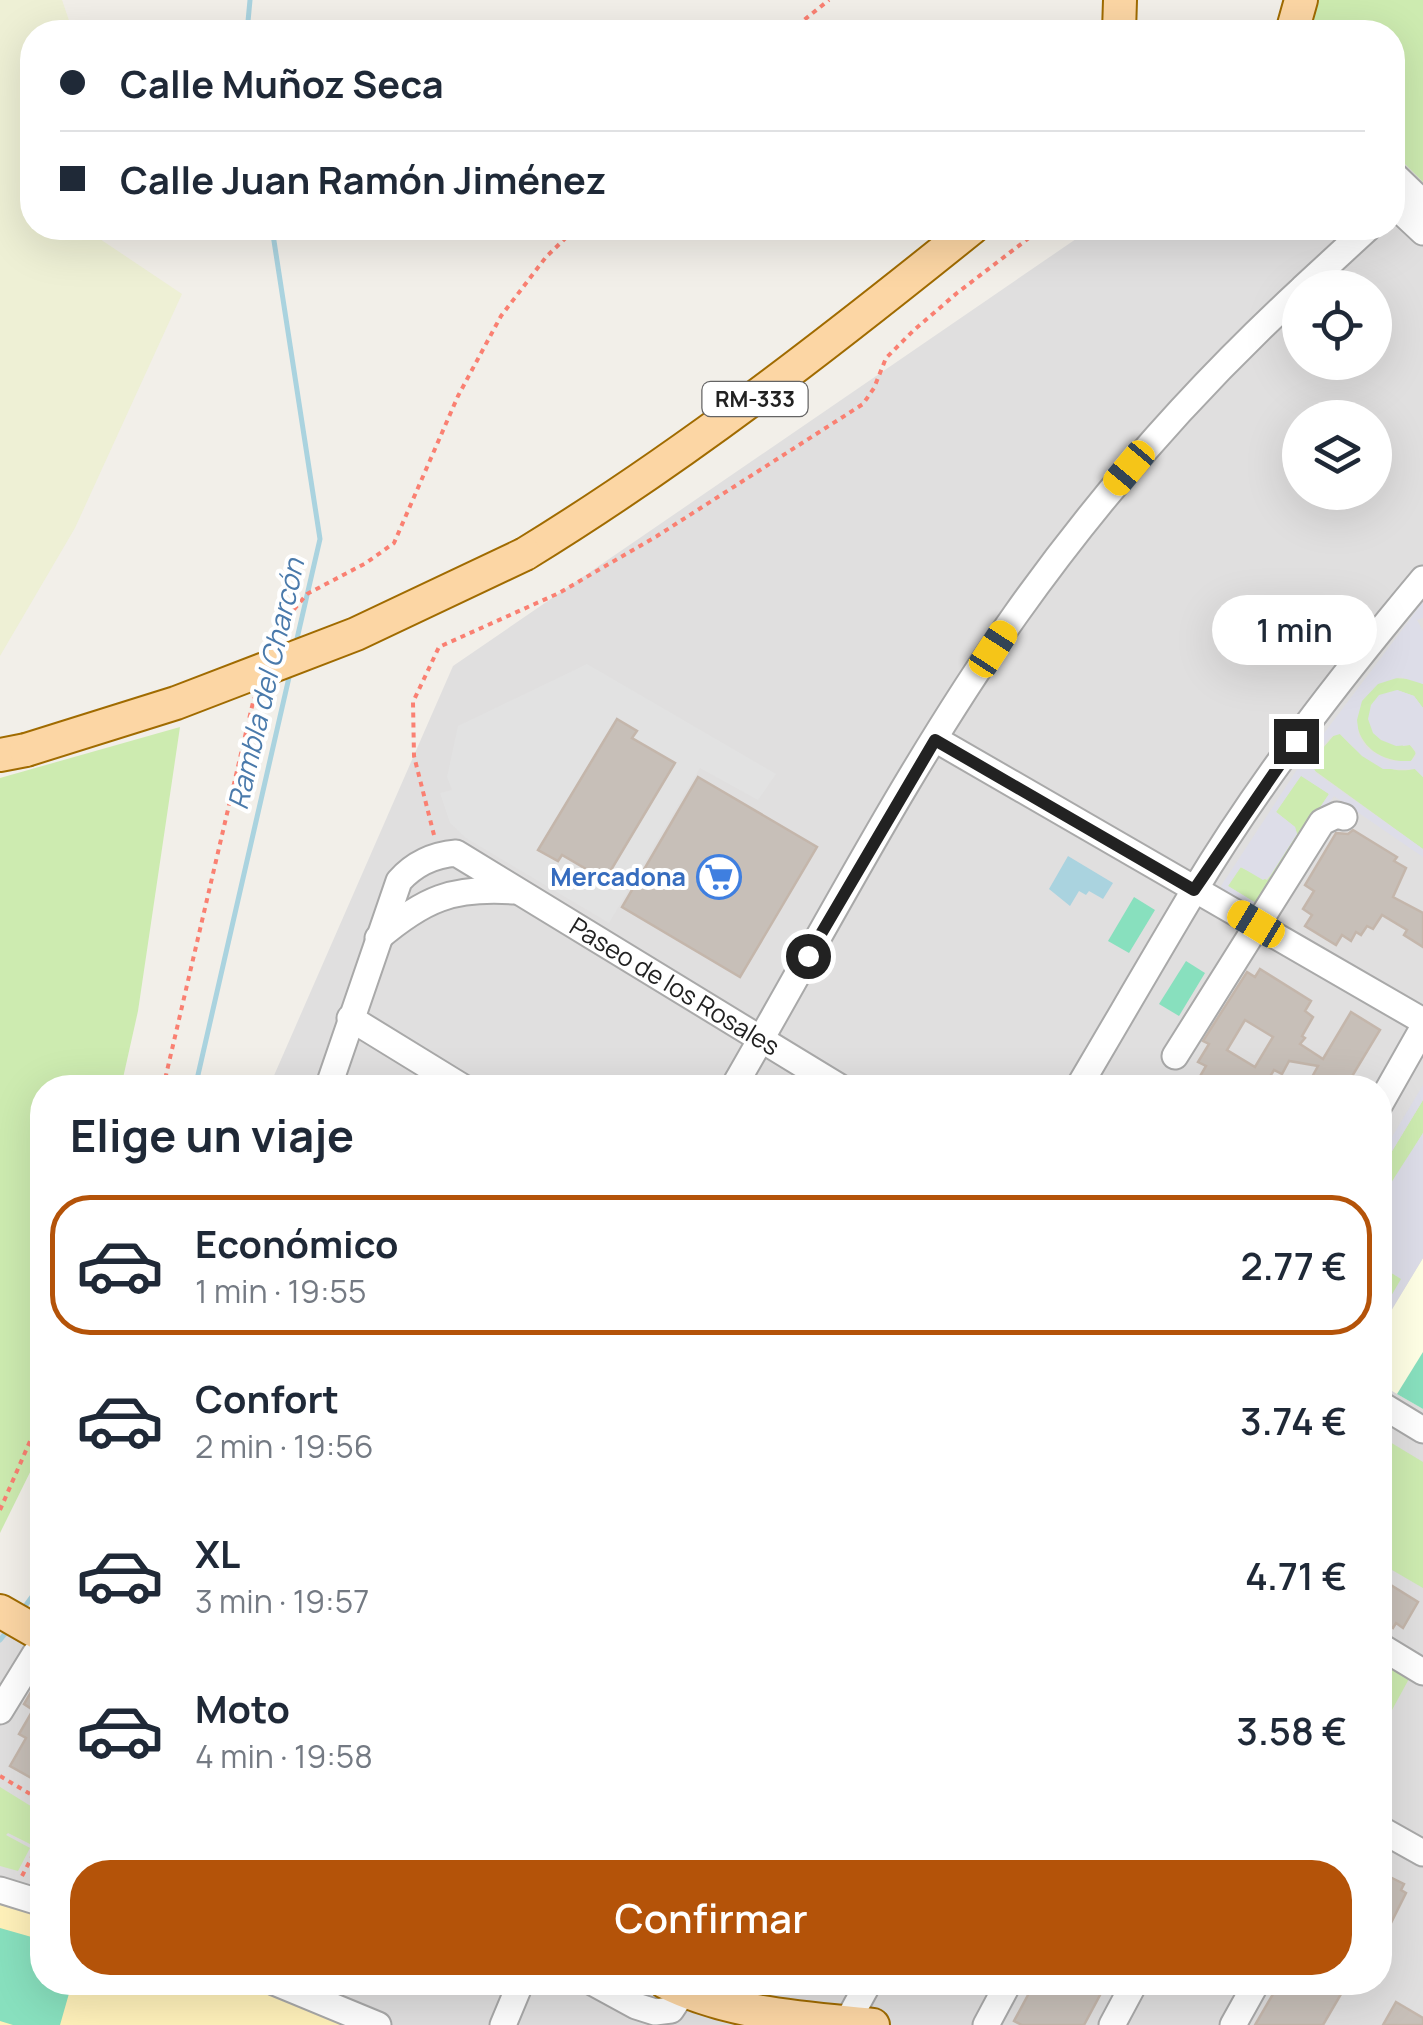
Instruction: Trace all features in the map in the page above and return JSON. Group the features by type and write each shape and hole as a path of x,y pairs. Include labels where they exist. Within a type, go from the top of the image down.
{"main road":[{"name":"RM-333","path":"13,752 176,703 356,634 525,554 607,504 698,440 790,373 957,240"},
{"path":"0,1611 30,1634"},
{"path":"700,1995 750,2010 860,2024"}],"street":[{"path":"1405,186 1423,203"},
{"path":"1323,270 1355,240"},
{"path":"740,1075 935,740 1014,616 1150,443 1282,309"},
{"path":"1086,1075 1194,890 1296,741 1423,579"},
{"path":"935,740 1423,1020"},
{"path":"1175,1056 1322,822 1337,814 1344,817"},
{"path":"332,1075 399,881 419,864 447,854"},
{"name":"Paseo de los Rosales","path":"447,854 819,1075"},
{"path":"378,938 436,897 484,889 513,891"},
{"path":"350,1018 443,1075"},
{"path":"1392,1083 1423,1028"},
{"path":"1392,1411 1423,1430"},
{"path":"1392,1653 1423,1672"},
{"path":"0,1712 30,1657"},
{"path":"1392,1836 1423,1853"},
{"path":"326,1995 378,2025"},
{"path":"503,2025 516,1995"},
{"path":"619,1995 655,2012 671,2010 673,1995"},
{"path":"860,2024 866,1995"},
{"path":"986,2025 1002,1995"},
{"path":"1112,2025 1128,1995"},
{"path":"1234,2025 1249,1995"}],"path":[{"path":"804,20 830,0"},
{"path":"447,854 414,756 413,702 440,648 559,593 657,536 863,404 886,358 956,293 1026,240"},
{"path":"0,1510 30,1441"},
{"path":"0,1776 30,1794"},
{"path":"7,1892 30,1857"}],"shaded area":[{"path":"0,0 62,0 69,20 20,20 20,240 101,240 182,294 75,528 0,656"},
{"path":"1405,139 1423,157 1423,2025 386,2025 290,1995 1392,1995 1392,1075 274,1075 453,666 1074,240 1405,240"},
{"path":"1423,602 1423,618 1417,620 1423,631 1423,684 1400,677 1378,684 1362,701 1357,720 1359,736 1367,749 1390,761 1411,761 1416,756 1410,745 1396,746 1381,740 1373,733 1368,719 1371,705 1379,695 1397,690 1414,696 1423,708 1423,777 1415,769 1383,769 1362,756 1340,734 1330,737 1311,762 1316,773 1423,849 1423,857 1334,796 1258,912 1227,894 1221,886 1300,765","holes":["1301,776 1329,794 1256,903 1228,886 1241,867 1263,880 1270,876 1297,834 1295,827 1276,812"]},
{"path":"587,664 776,774 758,800 700,768 609,923 466,838 450,823 440,793 452,790 447,777 458,726"},
{"path":"1423,1085 1423,1100 1392,1151 1392,1137"},
{"path":"1423,1133 1423,1258 1392,1309 1392,1294 1401,1279 1392,1273 1392,1181"},
{"path":"1423,1258 1423,1409 1392,1391 1392,1309"},
{"path":"0,1594 30,1610 30,1912 0,1903"}],"green space":[{"path":"1319,0 1423,0 1423,182 1405,164 1405,20 1312,20"},
{"path":"1393,678 1423,684 1423,708 1414,696 1397,690 1403,746 1410,745 1416,753 1411,761 1390,759 1374,752 1357,726 1357,711 1363,697"},
{"path":"180,727 138,1011 124,1075 30,1075 30,1472 0,1533 0,778"},
{"path":"1335,734 1382,767 1415,769 1423,777 1423,849 1311,768 1311,762"},
{"path":"1301,775 1329,794 1257,904 1228,886 1240,867 1267,880 1270,876 1297,834 1295,827 1276,812"},
{"path":"1134,897 1155,910 1129,953 1108,941"},
{"path":"1186,961 1205,973 1179,1016 1159,1004"},
{"path":"1423,1100 1423,1133 1392,1184 1392,1151"},
{"path":"1392,1273 1402,1279 1392,1295"},
{"path":"1423,1352 1423,1409 1397,1394"},
{"path":"1392,1443 1423,1462 1423,1588 1392,1570"},
{"path":"1392,1666 1410,1677 1392,1710"},
{"path":"0,1787 30,1806 30,1844 6,1835 30,1848 18,1871 0,1866"},
{"path":"0,1928 30,1937 30,1995 69,1995 60,2025 13,2025 0,2021"}],"sand":[{"path":"0,1899 30,1908 30,1995 278,1995 354,2025 0,2025"}],"water":[{"path":"1068,856 1113,883 1103,899 1089,891 1086,895 1079,891 1070,906 1049,889"}],"building":[{"path":"617,719 637,731 632,738 675,763 605,880 562,855 558,861 538,850"},
{"name":"Mercadona","path":"698,777 817,847 740,977 622,907"},
{"path":"1353,830 1397,857 1394,861 1406,868 1393,897 1423,913 1423,947 1404,935 1407,930 1382,915 1373,929 1367,926 1361,935 1356,932 1351,941 1342,935 1336,945 1305,926 1312,915 1303,909 1314,891 1305,885 1336,833 1348,834"},
{"path":"1260,969 1311,1001 1305,1011 1313,1017 1300,1044 1323,1059 1351,1012 1380,1030 1353,1075 1313,1075 1318,1066 1289,1061 1282,1074 1274,1070 1271,1075 1201,1075 1206,1066 1198,1062 1209,1044 1203,1041 1247,972 1255,977","holes":["1245,1020 1273,1037 1255,1067 1227,1050"]},
{"path":"1392,1586 1418,1602 1403,1628 1396,1623 1393,1628"},
{"path":"30,1715 30,1777 10,1766 26,1738 19,1734"},
{"path":"1392,1878 1404,1884 1401,1890 1406,1893 1392,1921"},
{"path":"1028,1995 1100,1995 1084,2025 1022,2025 1014,2021"},
{"path":"1272,1995 1340,1995 1323,2025 1255,2025"},
{"path":"1396,2002 1423,2018 1423,2025 1383,2025"}],"waterway":[{"name":"Rambla del Charcón","path":"248,20 250,0"},
{"name":"Rambla del Charcón","path":"274,240 320,539 296,643"},
{"name":"Rambla del Charcón","path":"198,1075 290,673"},
{"name":"Rambla del Charcón","path":"23,1609 30,1599"},
{"name":"Rambla del Charcón","path":"0,1640 8,1630"}],"place":[{"name":"Mercadona","path":"719,877"}],"route":[{"path":"808,956 935,740 1194,890 1296,741"}]}
